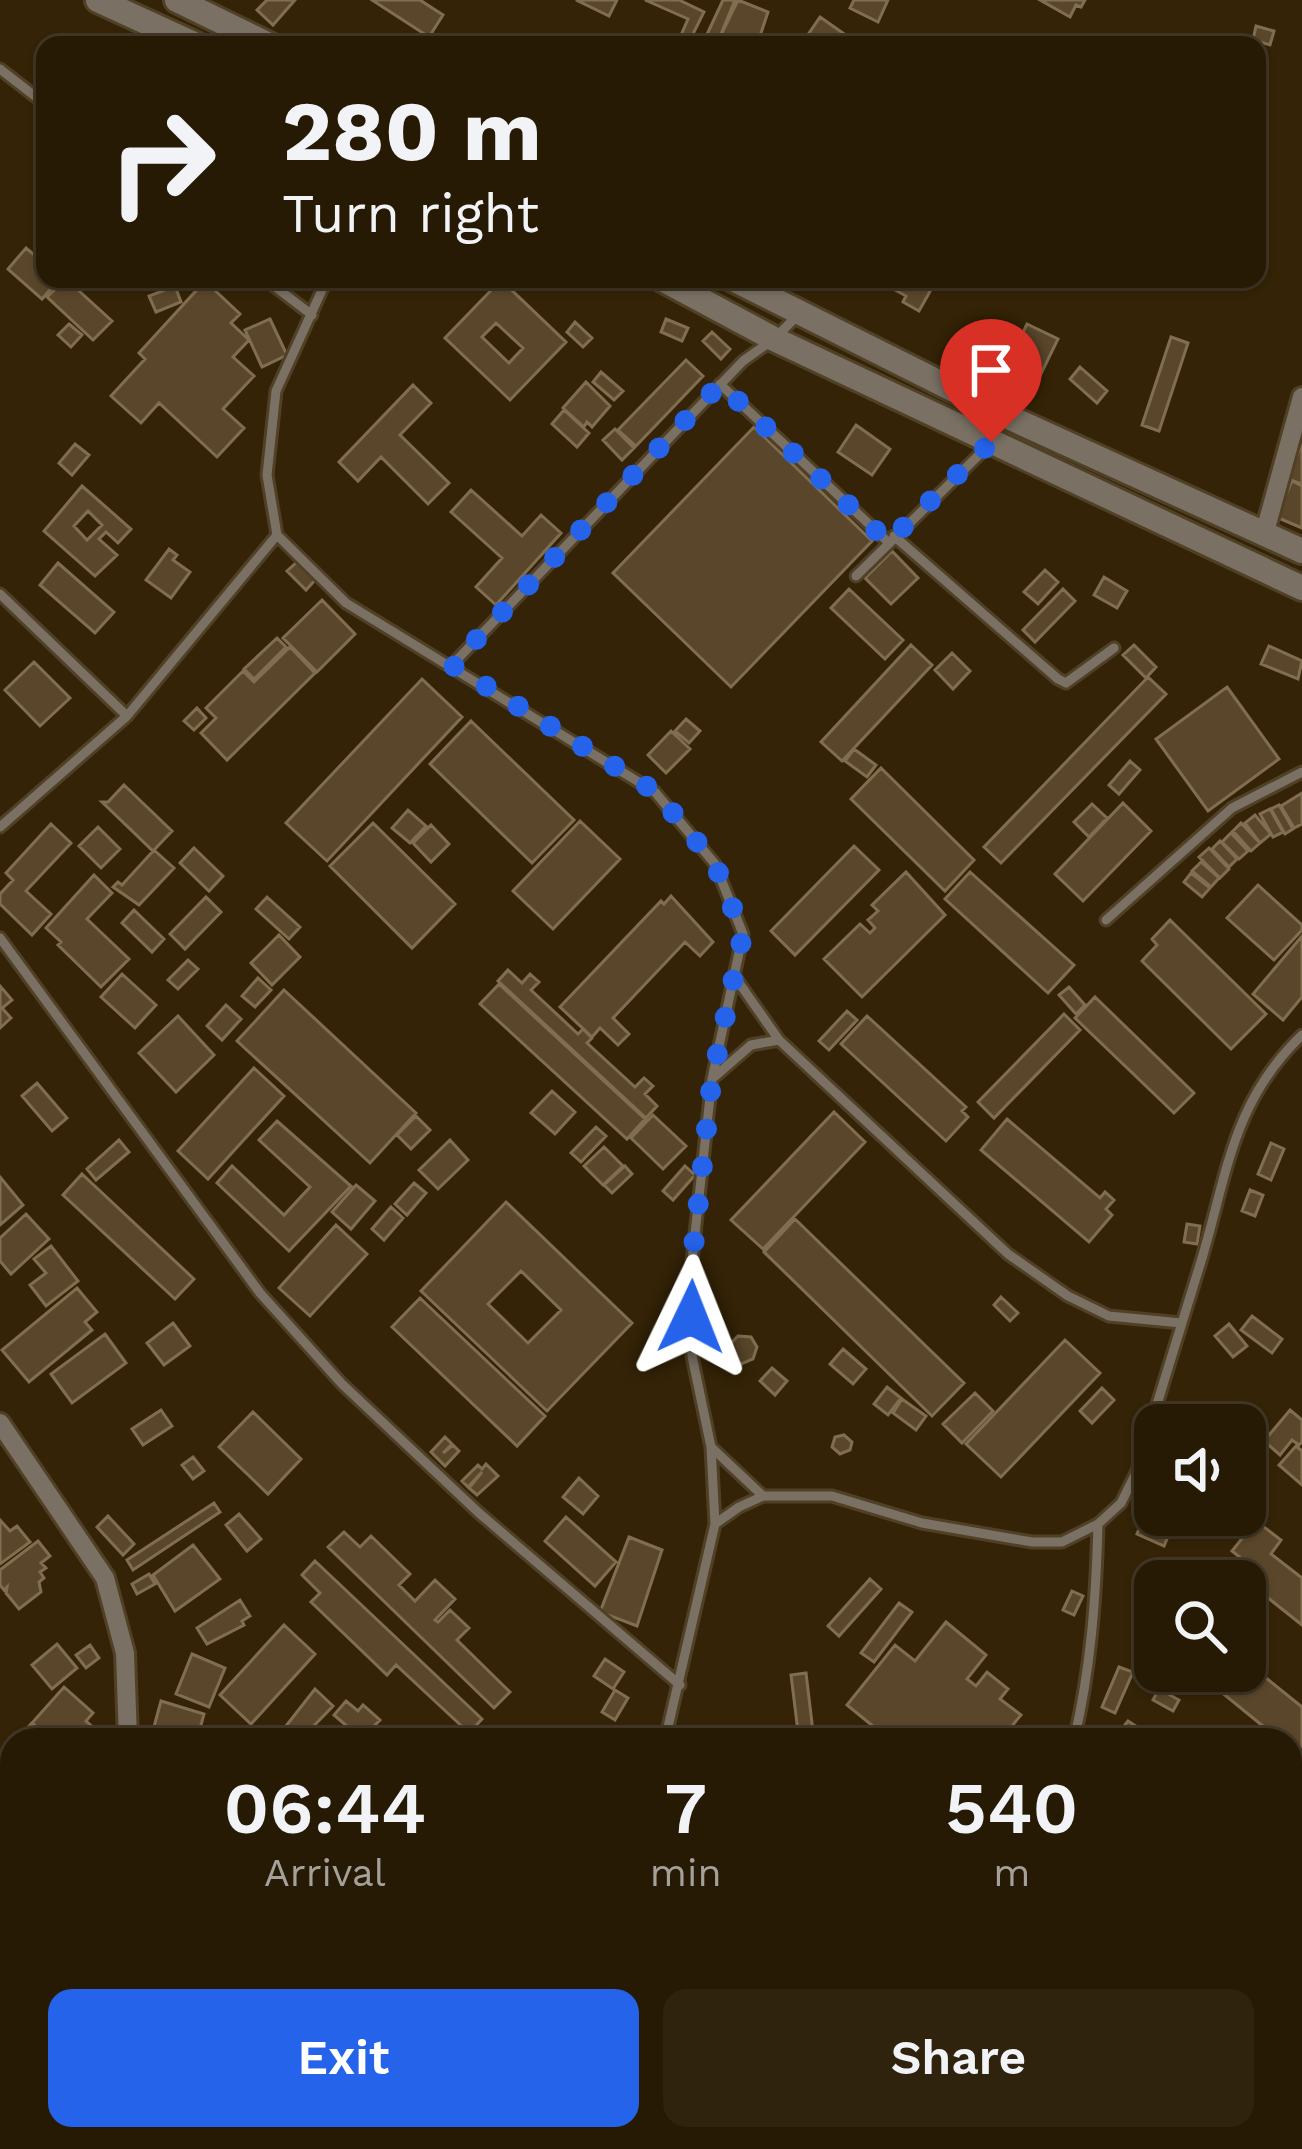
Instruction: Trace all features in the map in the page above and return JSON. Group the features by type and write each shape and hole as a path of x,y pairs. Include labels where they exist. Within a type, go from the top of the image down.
{"street":[{"path":"98,0 176,36"},
{"path":"189,2 252,36"},
{"path":"679,288 774,339 1302,588"},
{"path":"750,288 1004,415 1302,551"},
{"path":"1264,535 1302,397"},
{"path":"0,1423 105,1578 125,1653 128,1728"}],"lane":[{"path":"0,69 36,97"},
{"path":"277,288 312,315"},
{"path":"323,288 276,391 267,475 277,535 346,604 656,792 715,864 743,934 712,1079 690,1279 692,1356 711,1447 715,1524 668,1728"},
{"path":"452,665 720,384 800,314"},
{"path":"720,384 1058,679 1075,680 1114,648"},
{"path":"856,576 991,442"},
{"path":"0,827 128,716 277,535"},
{"path":"0,594 128,716"},
{"path":"1106,920 1232,808 1302,772"},
{"path":"0,938 260,1293 342,1384 479,1513 680,1685"},
{"path":"734,977 779,1040 1008,1254 1068,1296 1109,1316 1181,1323"},
{"path":"715,1524 763,1496 832,1496 922,1523 1032,1542 1062,1542 1098,1525 1120,1503 1137,1472 1201,1264 1228,1152 1250,1102 1302,1035"},
{"path":"712,1079 752,1045 779,1040"},
{"path":"711,1447 763,1496"},
{"path":"1077,1728 1095,1616 1098,1525"}],"building":[{"path":"267,0 295,0 273,25 257,10"},
{"path":"372,0 420,0 443,15 427,36"},
{"path":"576,0 617,0 609,16"},
{"path":"645,0 679,0 704,12 692,36 683,36 688,19"},
{"path":"723,0 735,0 720,36 706,36"},
{"path":"738,0 768,12 760,36 720,36"},
{"path":"854,0 888,0 878,22 850,8"},
{"path":"1040,0 1085,0 1070,17"},
{"path":"820,17 847,36 807,36"},
{"path":"1256,26 1274,31 1270,45 1266,36 1254,36"},
{"path":"26,248 36,256 36,288 51,288 42,299 8,269"},
{"path":"56,288 76,288 112,321 93,340 47,297"},
{"path":"176,288 181,302 156,312 149,296"},
{"path":"199,288 212,288 240,314 231,323 249,340 233,357 254,376 223,409 244,428 217,457 159,403 141,423 111,396 145,359 139,353"},
{"path":"493,288 509,288 566,342 510,400 445,338","holes":["496,323 523,348 509,363 482,337"]},
{"path":"891,288 932,288 919,311 903,302 906,296"},
{"path":"270,319 287,355 262,367 245,330"},
{"path":"666,319 688,328 682,341 661,332"},
{"path":"575,322 592,338 583,347 567,332"},
{"path":"69,324 82,335 71,347 58,335"},
{"path":"1027,324 1058,339 1038,380 999,360 1010,337 1019,341"},
{"path":"712,332 730,349 721,359 703,341"},
{"path":"1171,337 1188,343 1159,431 1142,425"},
{"path":"686,360 703,376 636,446 618,430"},
{"path":"1080,367 1107,391 1097,403 1070,379"},
{"path":"601,372 623,391 614,400 593,382"},
{"path":"586,382 610,406 592,427 587,422 584,427 563,408"},
{"path":"413,385 431,403 400,435 449,483 428,504 381,457 358,481 339,462"},
{"path":"564,410 589,433 577,447 552,424"},
{"path":"856,425 890,449 872,475 838,452"},
{"path":"754,427 872,541 731,687 613,573"},
{"path":"615,429 634,448 622,460 603,440"},
{"path":"1302,442 1302,484 1288,479"},
{"path":"75,444 89,455 72,475 59,463"},
{"path":"1292,481 1302,486 1302,528 1276,517"},
{"path":"82,486 131,529 118,543 106,532 99,539 117,555 95,576 44,531","holes":["88,511 102,525 87,540 74,526"]},
{"path":"471,490 522,536 541,515 561,533 496,605 476,587 502,558 451,512"},
{"path":"169,549 177,555 173,560 190,572 171,598 146,580"},
{"path":"892,551 918,578 891,604 865,578"},
{"path":"298,561 316,579 306,590 287,571"},
{"path":"58,563 114,612 95,633 40,585"},
{"path":"1045,570 1058,582 1038,604 1024,592"},
{"path":"1104,577 1127,591 1117,608 1094,595"},
{"path":"849,589 903,640 885,659 831,608"},
{"path":"1063,589 1075,601 1035,642 1023,630"},
{"path":"322,600 355,634 317,672 283,638"},
{"path":"277,638 286,647 254,679 244,669"},
{"path":"911,645 932,665 842,761 821,742"},
{"path":"1134,645 1156,667 1146,678 1123,655"},
{"path":"1269,646 1302,661 1298,679 1261,664"},
{"path":"290,647 315,673 227,760 201,733 216,718 206,708 243,671 254,682"},
{"path":"952,653 970,671 953,689 935,670"},
{"path":"34,662 70,698 40,726 5,690"},
{"path":"1148,677 1166,694 1001,863 984,847"},
{"path":"422,679 462,717 327,861 286,823"},
{"path":"1227,687 1279,759 1208,811 1156,739"},
{"path":"197,708 206,718 194,730 184,721"},
{"path":"686,719 700,731 689,743 675,731"},
{"path":"471,721 574,820 532,863 430,764"},
{"path":"671,731 690,749 666,773 648,755"},
{"path":"854,749 876,765 867,777 845,761"},
{"path":"1130,761 1140,770 1119,794 1109,785"},
{"path":"881,768 974,860 945,891 851,799"},
{"path":"124,785 172,831 153,851 102,802 108,802"},
{"path":"1302,793 1302,824 1294,828 1281,806"},
{"path":"1123,803 1151,831 1083,901 1055,874"},
{"path":"1092,804 1107,818 1089,837 1074,822"},
{"path":"1279,805 1293,829 1285,834 1271,809"},
{"path":"1270,809 1283,832 1273,837 1260,814"},
{"path":"408,810 426,826 410,843 392,828"},
{"path":"1255,815 1271,834 1260,843 1245,823"},
{"path":"580,821 620,859 553,929 513,891"},
{"path":"373,823 455,904 412,948 330,866"},
{"path":"1241,823 1260,843 1251,851 1233,831"},
{"path":"51,824 71,843 26,891 51,914 32,935 0,904 0,894 13,880 6,873"},
{"path":"431,825 449,844 431,862 413,843"},
{"path":"98,827 120,849 101,868 79,846"},
{"path":"1231,833 1248,851 1239,859 1222,842"},
{"path":"1220,841 1237,859 1229,867 1212,849"},
{"path":"854,846 879,870 795,955 771,931"},
{"path":"194,848 223,876 209,891 180,863"},
{"path":"1209,848 1229,869 1220,878 1199,857"},
{"path":"154,850 174,868 139,905 113,887 118,882 122,885"},
{"path":"1201,862 1219,878 1211,887 1192,871"},
{"path":"906,872 945,915 862,997 824,959 860,924 870,933 875,928 868,920 878,911 872,905"},
{"path":"970,872 1074,965 1048,993 945,899"},
{"path":"1191,873 1210,888 1202,897 1184,882"},
{"path":"94,875 112,893 87,919 129,959 101,987 46,928"},
{"path":"1258,885 1302,925 1274,960 1227,918"},
{"path":"671,896 713,942 700,956 685,942 613,1018 629,1034 618,1045 600,1028 592,1037 560,1007"},
{"path":"206,897 221,912 185,949 170,934"},
{"path":"267,897 300,927 289,939 256,909"},
{"path":"134,910 164,939 152,952 122,923"},
{"path":"1170,920 1266,1014 1231,1049 1142,961 1157,945 1152,939"},
{"path":"279,935 300,957 272,985 251,963"},
{"path":"1302,936 1302,997 1283,1020 1253,994"},
{"path":"188,960 198,969 178,989 168,980"},
{"path":"508,970 522,983 530,974 539,982 531,990 578,1034 583,1029 592,1038 587,1043 635,1087 644,1078 653,1086 645,1094 657,1106 646,1118 498,981"},
{"path":"122,974 156,1005 135,1028 101,997"},
{"path":"258,978 271,990 255,1007 242,996"},
{"path":"499,984 645,1119 627,1139 480,1004"},
{"path":"0,986 12,1000 2,1008 11,1018 0,1028"},
{"path":"1069,987 1085,1005 1076,1014 1059,995"},
{"path":"284,990 416,1113 370,1163 237,1041"},
{"path":"1095,997 1194,1093 1174,1113 1075,1018"},
{"path":"226,1005 241,1019 222,1040 207,1026"},
{"path":"847,1011 857,1020 829,1050 819,1041"},
{"path":"1064,1014 1080,1030 994,1118 978,1102"},
{"path":"178,1016 214,1055 176,1092 139,1053"},
{"path":"867,1016 966,1107 962,1111 968,1117 946,1141 841,1044"},
{"path":"254,1068 284,1096 208,1179 178,1151"},
{"path":"37,1083 67,1118 52,1131 22,1096"},
{"path":"552,1091 575,1112 555,1134 531,1113"},
{"path":"834,1112 865,1142 763,1249 731,1220"},
{"path":"653,1115 686,1146 663,1169 631,1138"},
{"path":"416,1116 430,1130 411,1149 397,1135"},
{"path":"1007,1119 1100,1198 1105,1192 1114,1200 1106,1209 1112,1215 1089,1242 981,1150"},
{"path":"277,1121 351,1186 289,1251 217,1183 232,1166 284,1215 310,1187 259,1140"},
{"path":"596,1127 606,1136 581,1162 571,1153"},
{"path":"119,1140 129,1152 96,1180 87,1169"},
{"path":"450,1140 468,1160 438,1189 419,1170"},
{"path":"1271,1143 1284,1149 1271,1180 1258,1174"},
{"path":"604,1147 623,1166 603,1185 584,1166"},
{"path":"625,1166 632,1174 612,1193 604,1185"},
{"path":"685,1166 695,1175 673,1200 663,1191"},
{"path":"82,1174 194,1279 175,1299 63,1195"},
{"path":"0,1177 23,1205 0,1225"},
{"path":"414,1183 426,1193 407,1215 395,1204"},
{"path":"356,1185 375,1201 351,1229 332,1212"},
{"path":"1250,1190 1263,1195 1255,1216 1242,1211"},
{"path":"506,1202 632,1323 547,1411 421,1291","holes":["521,1271 561,1310 528,1343 488,1304"]},
{"path":"391,1207 403,1218 384,1240 372,1229"},
{"path":"26,1214 49,1239 11,1274 0,1261 0,1238"},
{"path":"795,1219 964,1383 932,1416 764,1252"},
{"path":"1187,1224 1200,1226 1197,1244 1184,1242"},
{"path":"336,1225 367,1254 310,1316 279,1288"},
{"path":"51,1246 78,1281 46,1306 30,1285 46,1273 34,1259"},
{"path":"77,1288 97,1312 85,1322 92,1330 29,1382 2,1350"},
{"path":"1001,1297 1018,1313 1010,1321 994,1305"},
{"path":"420,1298 545,1416 517,1446 392,1327"},
{"path":"1252,1316 1282,1339 1272,1353 1241,1330"},
{"path":"173,1323 190,1346 164,1365 147,1343"},
{"path":"1229,1324 1247,1346 1233,1357 1215,1336"},
{"path":"105,1334 126,1363 72,1403 51,1374"},
{"path":"738,1336 751,1337 757,1347 753,1359 741,1364 731,1358 729,1345"},
{"path":"1065,1340 1100,1373 1001,1477 966,1444"},
{"path":"843,1349 866,1369 853,1384 830,1364"},
{"path":"772,1368 787,1381 775,1395 760,1381"},
{"path":"887,1387 901,1398 888,1415 874,1404"},
{"path":"1102,1388 1114,1400 1092,1423 1080,1411"},
{"path":"975,1393 993,1411 962,1443 943,1424"},
{"path":"902,1399 926,1416 916,1430 893,1413"},
{"path":"161,1410 172,1426 143,1445 132,1429"},
{"path":"1290,1410 1302,1420 1302,1442 1292,1440 1280,1455 1266,1439"},
{"path":"253,1412 301,1459 268,1494 219,1447"},
{"path":"844,1435 852,1442 850,1450 840,1454 832,1447 835,1437"},
{"path":"445,1437 452,1444 443,1453 453,1445 459,1451 445,1466 431,1452"},
{"path":"1296,1446 1302,1451 1302,1485 1279,1465"},
{"path":"193,1457 204,1471 193,1479 182,1465"},
{"path":"486,1464 498,1476 477,1495 469,1488 482,1472 468,1487 462,1481 478,1465 482,1469"},
{"path":"579,1478 598,1496 583,1514 563,1497"},
{"path":"214,1503 220,1512 133,1570 127,1560"},
{"path":"239,1514 261,1539 247,1551 226,1525"},
{"path":"108,1516 134,1544 123,1555 97,1527"},
{"path":"566,1517 616,1562 595,1586 545,1541"},
{"path":"0,1520 10,1531 17,1526 30,1542 0,1564"},
{"path":"1266,1529 1281,1540 1271,1554 1302,1578 1302,1625 1266,1596 1266,1560 1243,1560 1232,1551 1244,1536 1266,1536"},
{"path":"344,1532 360,1547 371,1536 410,1574 399,1585 415,1601 435,1580 455,1599 435,1620 450,1610 469,1628 457,1640 510,1692 494,1708 328,1547"},
{"path":"1142,1536 1168,1536 1164,1546"},
{"path":"629,1537 662,1550 637,1626 600,1612"},
{"path":"38,1541 50,1556 41,1563 46,1568 40,1572 44,1578 39,1582 41,1592 19,1609 6,1593 7,1587 4,1590 0,1585 0,1570"},
{"path":"193,1545 220,1579 175,1611 153,1575"},
{"path":"315,1561 482,1719 474,1728 464,1728 396,1665 387,1675 311,1602 320,1593 302,1575"},
{"path":"149,1574 155,1584 137,1594 132,1584"},
{"path":"870,1579 881,1589 839,1636 828,1626"},
{"path":"1072,1591 1083,1596 1074,1615 1063,1610"},
{"path":"240,1600 250,1616 242,1621 244,1625 207,1644 197,1628"},
{"path":"899,1603 912,1612 874,1662 861,1653"},
{"path":"946,1622 986,1655 967,1679 976,1686 987,1672 1008,1689 1000,1699 1021,1715 1010,1728 875,1728 847,1705 895,1645 915,1661"},
{"path":"284,1625 315,1654 251,1724 220,1695"},
{"path":"57,1644 77,1668 52,1689 32,1665"},
{"path":"90,1645 99,1658 86,1668 76,1655"},
{"path":"192,1654 225,1668 209,1707 176,1694"},
{"path":"605,1659 624,1672 613,1689 594,1676"},
{"path":"1119,1667 1133,1672 1115,1713 1102,1707"},
{"path":"806,1673 813,1728 798,1728 791,1675"},
{"path":"1266,1678 1302,1707 1302,1728 1265,1728 1221,1692 1266,1692"},
{"path":"64,1687 93,1713 86,1721 94,1728 38,1728 32,1723"},
{"path":"315,1689 333,1706 312,1728 286,1726"},
{"path":"615,1690 628,1698 615,1720 602,1712"},
{"path":"1157,1692 1164,1692 1179,1700 1173,1711 1153,1700"},
{"path":"161,1701 204,1714 200,1728 154,1728"},
{"path":"346,1701 358,1711 363,1705 380,1720 374,1728 349,1728 334,1715"}],"route":[{"path":"691,1317 690,1279 712,1079 743,934 715,864 656,792 452,665 720,384 888,542 991,442"}]}
